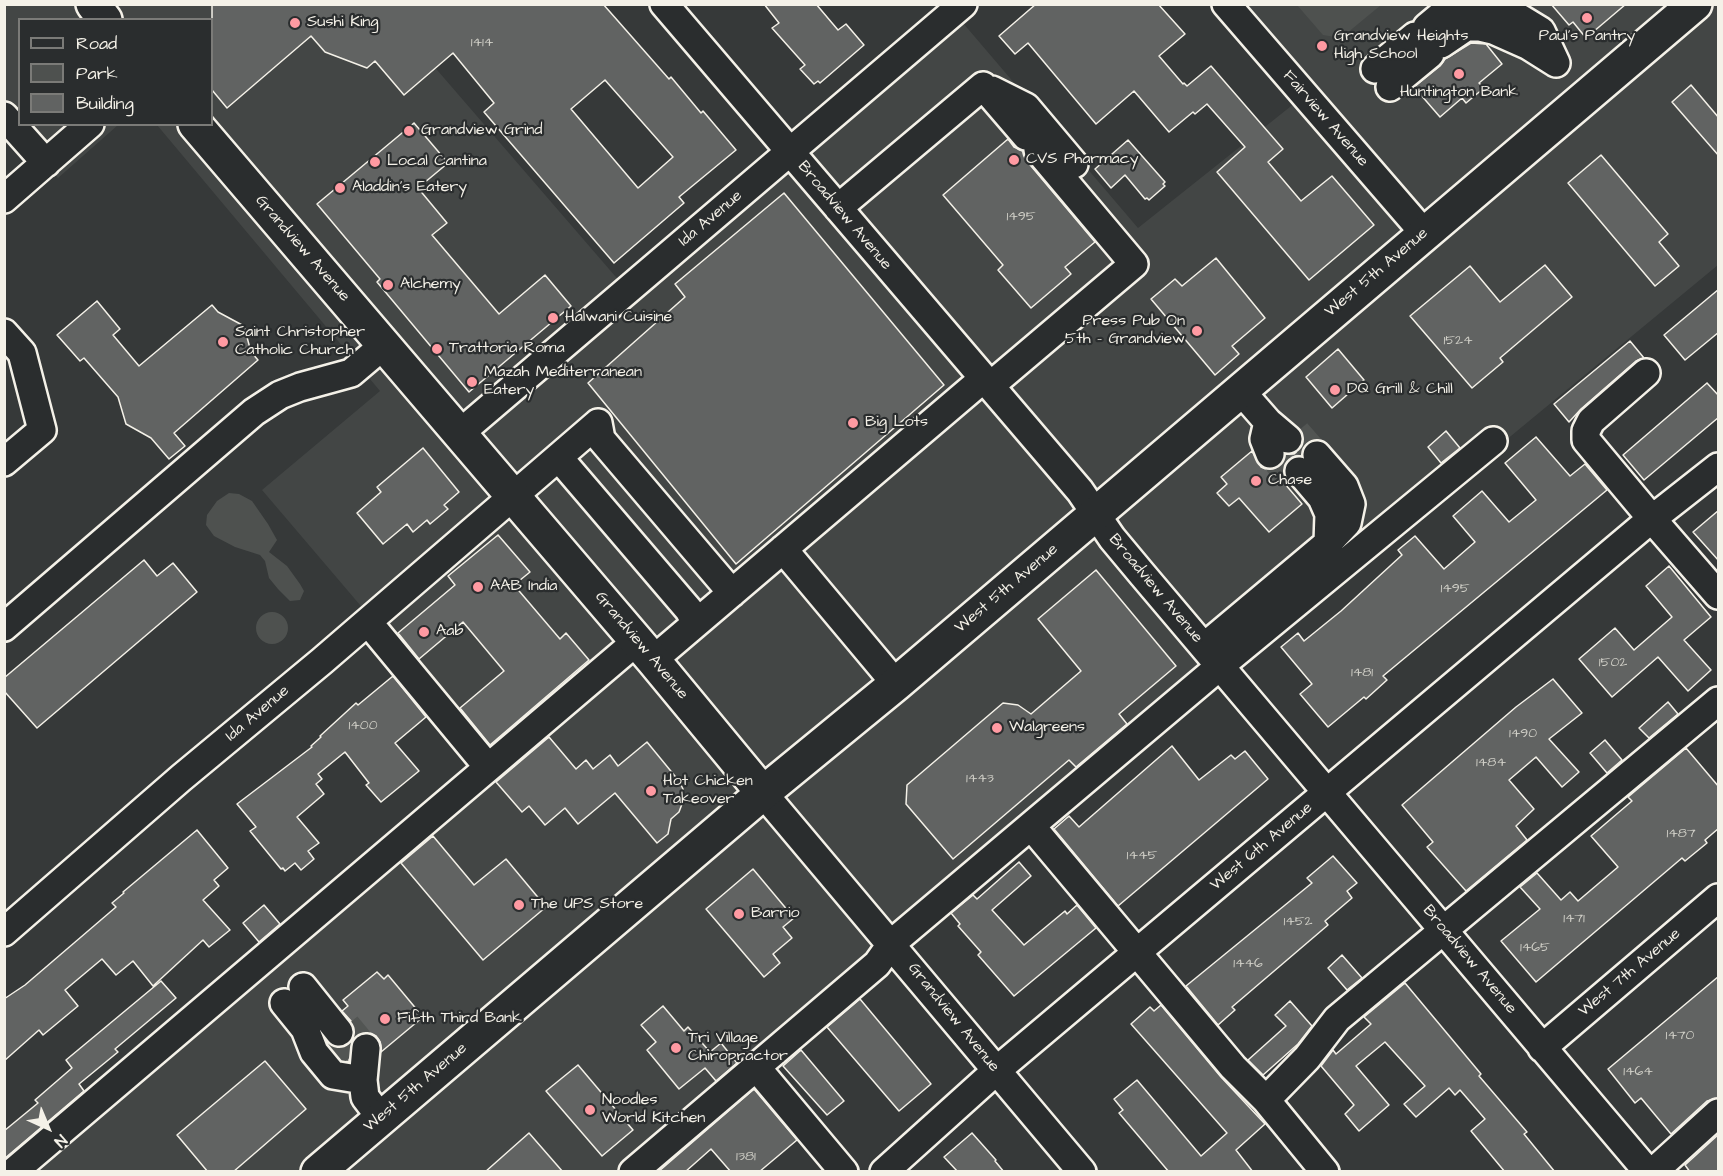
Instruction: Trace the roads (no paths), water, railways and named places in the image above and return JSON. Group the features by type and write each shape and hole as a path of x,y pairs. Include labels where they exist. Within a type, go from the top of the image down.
{"main road":[{"path":"93,4 104,18"},
{"name":"West 5th Avenue","path":"318,1172 1695,4"},
{"name":"Grandview Avenue","path":"197,126 645,651 763,793"}],"street":[{"name":"Broadview Avenue","path":"664,4 1080,491 1112,538 1644,1170"},
{"name":"Fairview Avenue","path":"1226,4 1424,233"},
{"name":"Ida Avenue","path":"459,434 790,152 947,10"},
{"path":"1383,79 1454,20 1470,16 1502,22 1533,37 1556,63"},
{"path":"13,1172 488,767 645,651 696,624 783,549 1134,264 983,86"},
{"path":"983,86 1026,107 1076,166 1080,200"},
{"path":"838,208 983,86"},
{"path":"4,116 45,163"},
{"path":"4,199 88,126"},
{"path":"4,333 22,353 42,430 4,462"},
{"path":"4,627 254,412 290,391 351,373 384,345"},
{"path":"1646,373 1591,421 1586,430 1586,440 1647,523 1719,595"},
{"path":"1240,390 1281,439"},
{"name":"Ida Avenue","path":"4,932 598,423 614,429 738,588"},
{"path":"1212,657 1493,441"},
{"path":"559,458 689,610 696,624"},
{"name":"West 6th Avenue","path":"884,1172 996,1071 1647,523 1719,466"},
{"path":"633,1172 877,964 892,944 1031,826 1212,657 1328,543 1347,523 1351,504 1344,486 1304,467 1313,504 1322,520 1328,543"},
{"path":"783,549 896,684"},
{"path":"368,622 488,767"},
{"path":"1266,1100 1307,1058 1337,1019 1719,701"},
{"name":"Grandview Avenue","path":"763,793 1082,1172"},
{"path":"1031,826 1233,1067 1266,1100 1325,1172"},
{"name":"West 7th Avenue","path":"1542,1048 1719,898"},
{"path":"339,1032 297,992 305,1029 314,1052 333,1075 359,1061 365,1097 381,1118"},
{"path":"756,1066 844,1172"},
{"path":"1644,1170 1719,1113"}],"tunnel":[{"path":"1297,432 1317,455"},
{"path":"1270,454 1291,478"},
{"path":"347,1025 366,1048"},
{"path":"330,1039 350,1061"}],"place":[{"name":"Paul's Pantry","path":"1587,18"},
{"name":"Sushi King","path":"295,23"},
{"name":"Grandview Heights High School","path":"1322,46"},
{"name":"Huntington Bank","path":"1459,74"},
{"name":"Grandview Grind","path":"409,131"},
{"name":"CVS Pharmacy","path":"1014,160"},
{"name":"Local Cantina","path":"375,162"},
{"name":"Aladdin's Eatery","path":"340,188"},
{"name":"Alchemy","path":"388,285"},
{"name":"Halwani Cuisine","path":"553,318"},
{"name":"Press Pub On 5th - Grandview","path":"1197,331"},
{"name":"Saint Christopher Catholic Church","path":"223,342"},
{"name":"Trattoria Roma","path":"437,349"},
{"name":"Mazah Mediterranean Eatery","path":"472,382"},
{"name":"DQ Grill & Chill","path":"1335,390"},
{"name":"Big Lots","path":"853,423"},
{"name":"Chase","path":"1256,481"},
{"name":"AAB India","path":"478,587"},
{"name":"Aab","path":"424,632"},
{"name":"Walgreens","path":"997,728"},
{"name":"Hot Chicken Takeover","path":"651,791"},
{"name":"The UPS Store","path":"519,905"},
{"name":"Barrio","path":"739,914"},
{"name":"Fifth Third Bank","path":"385,1019"},
{"name":"Tri Village Chiropractor","path":"676,1048"},
{"name":"Noodles World Kitchen","path":"590,1110"}]}
